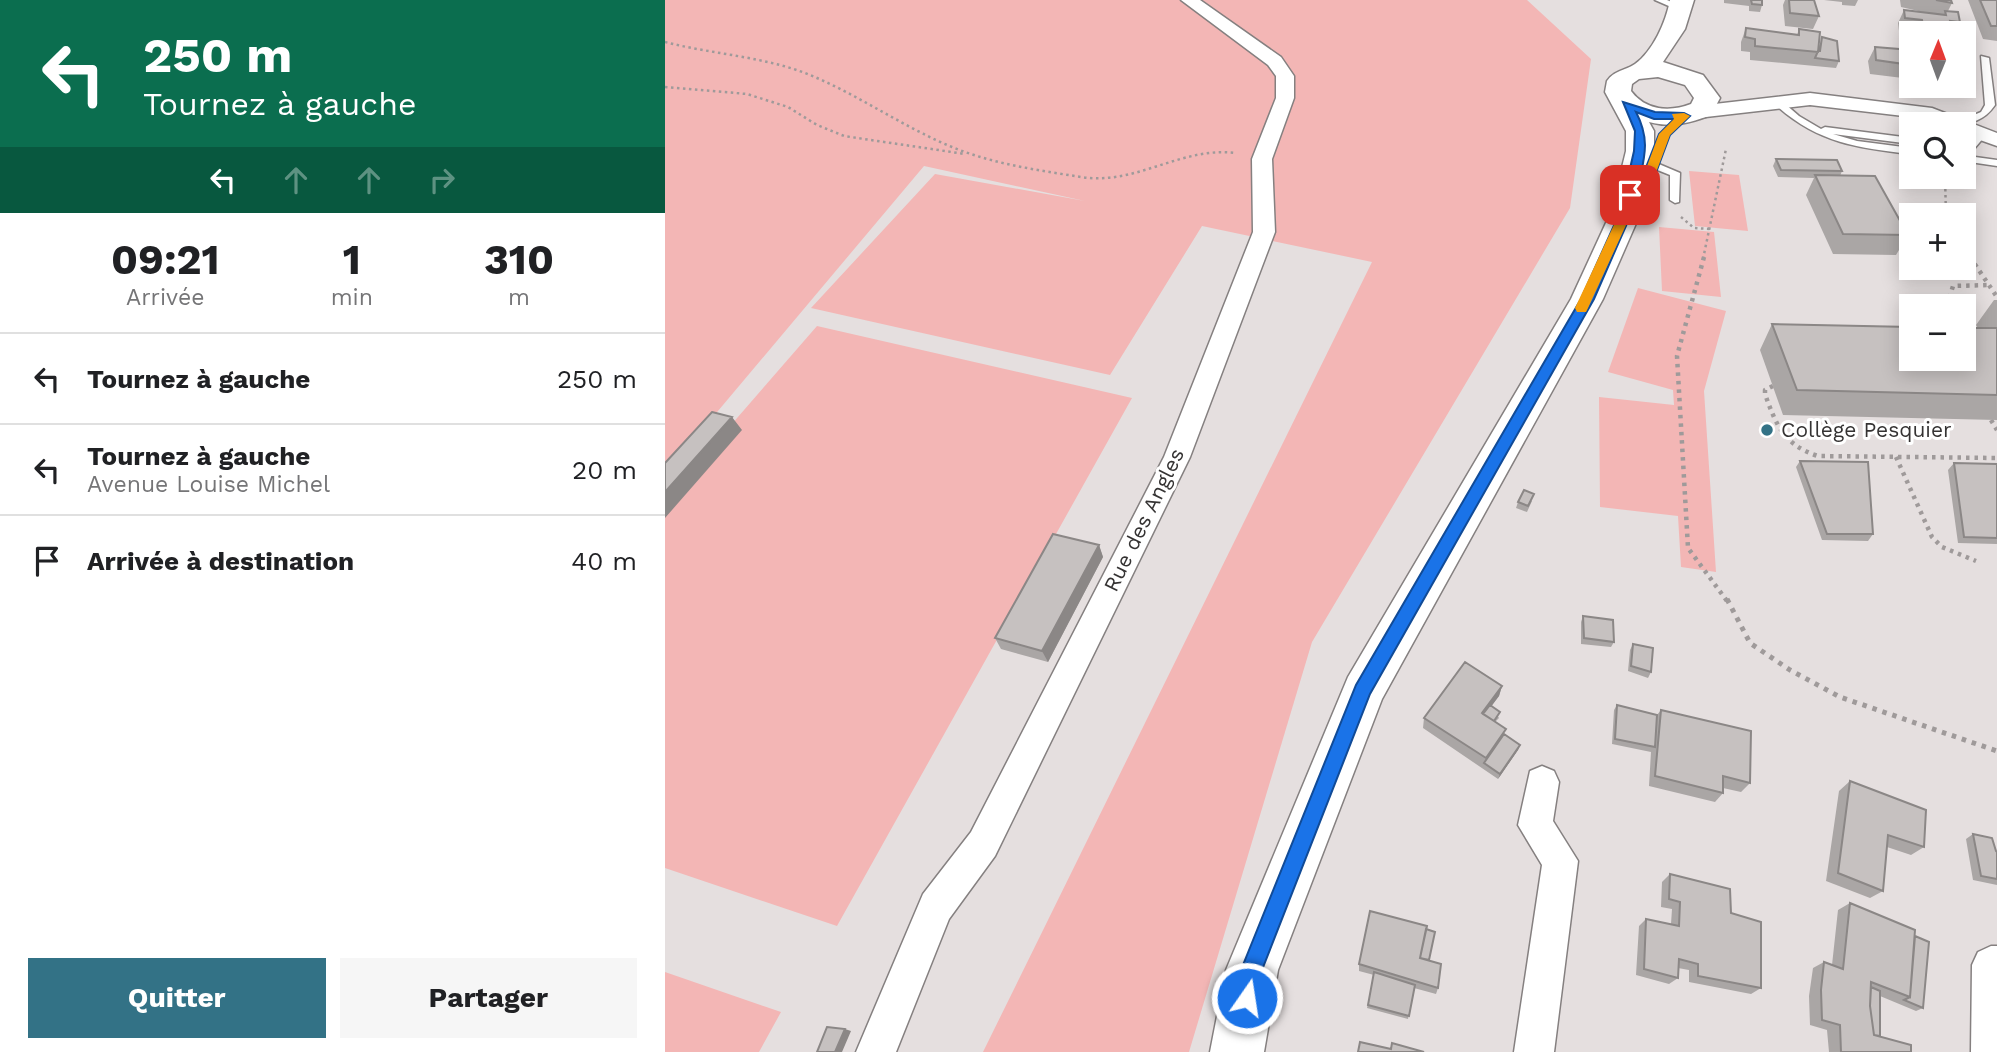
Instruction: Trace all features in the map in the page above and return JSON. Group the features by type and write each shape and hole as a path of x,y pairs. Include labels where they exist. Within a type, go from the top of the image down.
{"street":[{"name":"Rue des Angles","path":"876,1052 936,907 982,844 1177,457 1263,232 1262,159 1285,98 1285,76 1275,61 1189,0"},
{"path":"1237,1052 1252,970 1363,691 1587,299 1626,212 1640,151 1640,131 1626,104 1618,96 1616,87 1620,79 1643,69 1659,52 1675,6"},
{"path":"1626,212 1645,186 1665,134 1702,108 1707,98 1680,55 1675,6"},
{"path":"1643,69 1673,71 1725,94 1787,103"},
{"path":"1626,104 1654,116 1810,99 1917,112"},
{"path":"1534,1052 1560,861 1535,825 1542,782"},
{"path":"1991,1052 1991,965 1997,965"}],"lane":[{"path":"1976,117 1984,114 1990,105 1984,58"},
{"path":"1787,103 1810,128 1841,142 1899,150"},
{"path":"1810,128 1899,139"},
{"path":"1976,148 1997,163"},
{"path":"1654,165 1675,173 1675,200"}],"path":[{"path":"665,42 756,59 802,72 850,92 913,128 972,155"},
{"path":"665,87 747,94 788,107 817,125 844,136 972,155 1079,177 1122,177 1173,159 1221,149 1262,159"},
{"path":"1726,149 1711,229 1677,356 1688,548 1726,598 1750,643 1790,670 1840,697 1997,751"},
{"path":"1675,200 1686,224 1711,229"},
{"path":"1976,266 1997,297"},
{"path":"1951,294 1953,286 1989,285"},
{"path":"1773,386 1766,390 1765,394 1780,435 1788,445 1818,456 1997,458"},
{"path":"1991,419 1997,430"},
{"path":"1896,457 1932,537 1942,547 1976,561"}],"shaded area":[{"path":"665,0 1527,0 1591,59 1570,208 1312,642 1189,1052 983,1052 1372,262 1202,226 1110,375 811,308 935,174 1085,201 924,166 665,474"},
{"path":"1689,171 1739,175 1748,231 1695,226"},
{"path":"1659,227 1714,232 1721,297 1662,291"},
{"path":"1638,288 1726,311 1704,391 1716,572 1681,567 1678,516 1600,507 1599,397 1674,405 1673,390 1608,372"},
{"path":"817,326 1132,398 837,926 665,868 665,501"},
{"path":"665,972 781,1012 759,1052 665,1052"}],"building":[{"path":"1751,0 1762,0 1762,5 1752,4"},
{"path":"1789,0 1814,0 1819,16 1790,13"},
{"path":"1980,0 1997,0 1997,26 1991,26"},
{"path":"1904,10 1946,15 1945,11 1958,12 1960,21 1922,21 1905,18"},
{"path":"1746,28 1799,35 1799,29 1820,32 1818,52 1755,46 1755,39 1745,37"},
{"path":"1822,37 1837,41 1839,61 1815,58 1820,51"},
{"path":"1875,47 1899,49 1899,63 1876,60"},
{"path":"1776,159 1837,160 1842,171 1781,170"},
{"path":"1815,175 1875,176 1899,219 1899,235 1843,234"},
{"path":"1772,324 1899,327 1899,371 1976,371 1976,328 1997,328 1997,395 1797,390"},
{"path":"712,412 732,417 665,492 665,463"},
{"path":"1800,461 1868,462 1873,534 1827,534"},
{"path":"1954,463 1997,464 1997,538 1964,537"},
{"path":"1524,490 1534,494 1528,506 1518,502"},
{"path":"1053,534 1099,545 1042,651 995,638"},
{"path":"1583,616 1613,620 1614,642 1584,638"},
{"path":"1633,644 1653,648 1651,672 1631,666"},
{"path":"1465,662 1502,686 1482,713 1506,729 1486,758 1424,718"},
{"path":"1490,705 1500,712 1494,721 1483,714"},
{"path":"1617,705 1657,715 1655,747 1615,739"},
{"path":"1661,710 1751,731 1750,783 1723,776 1723,793 1655,776"},
{"path":"1504,734 1520,745 1500,774 1484,763"},
{"path":"1850,781 1926,810 1924,847 1888,835 1883,891 1838,873"},
{"path":"1973,834 1992,838 1997,852 1997,879 1981,876"},
{"path":"1670,874 1730,889 1731,913 1761,922 1761,988 1698,976 1698,964 1679,959 1678,978 1644,969 1646,919 1679,926 1680,902 1669,899"},
{"path":"1850,903 1915,930 1910,997 1871,982 1870,1006 1874,1035 1911,1045 1911,1052 1841,1052 1840,1025 1822,1020 1824,962 1843,969"},
{"path":"1370,911 1427,926 1420,958 1441,964 1438,988 1359,964"},
{"path":"1426,929 1435,932 1429,960 1420,958"},
{"path":"1915,936 1929,942 1923,1008 1904,1000 1910,997"},
{"path":"1374,972 1415,985 1409,1016 1368,1005"},
{"path":"1871,987 1880,991 1880,1036 1874,1035 1870,1006"},
{"path":"827,1027 845,1029 835,1052 817,1052"},
{"path":"1360,1042 1391,1049 1392,1043 1424,1052 1358,1052"}],"slow traffic":[{"path":"1582,308 1626,212 1645,186 1665,134 1684,116 1676,117"}],"place":[{"name":"Collège Pesquier","path":"1767,430"}],"route":[{"path":"1247,998 1252,970 1363,691 1587,299 1626,212 1645,186 1665,134 1684,116 1654,116 1626,104 1640,131 1640,151 1630,195"}]}
